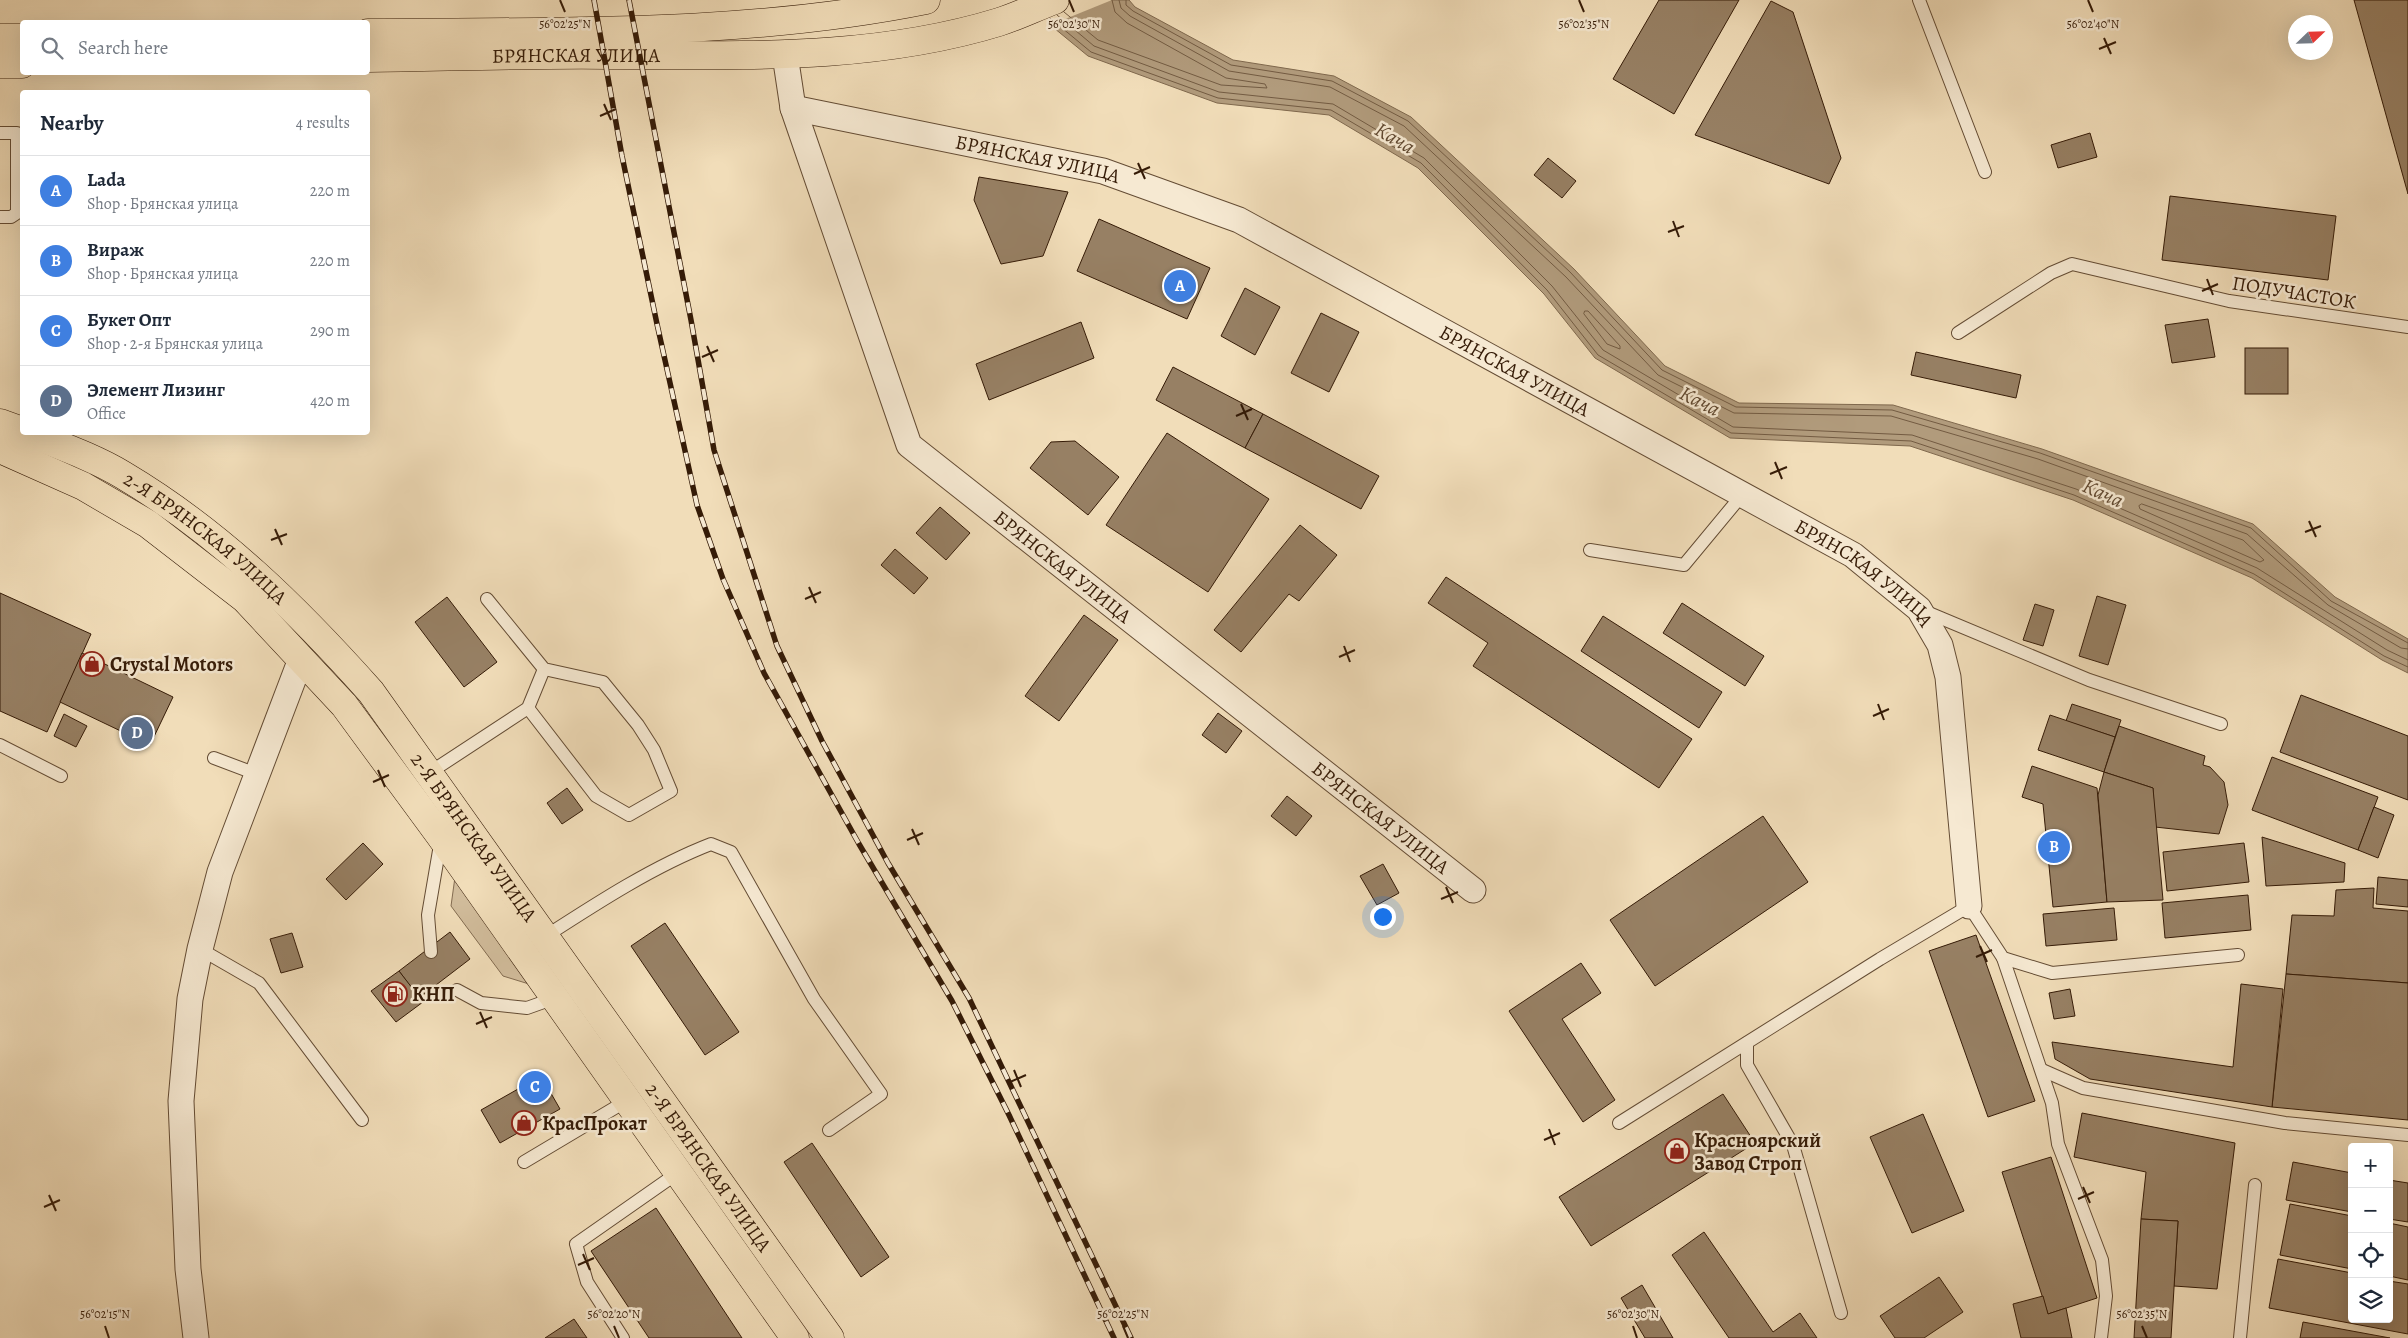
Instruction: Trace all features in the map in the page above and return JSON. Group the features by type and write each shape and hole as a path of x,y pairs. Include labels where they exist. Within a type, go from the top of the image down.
{"main road":[{"name":"БРЯНСКАЯ УЛИЦА","path":"370,33 741,25 847,15 926,0"},
{"name":"БРЯНСКАЯ УЛИЦА","path":"370,58 562,54 785,55 872,48 925,40 999,22 1055,0"},
{"path":"0,38 20,38"},
{"path":"0,64 20,64"},
{"name":"2-Я БРЯНСКАЯ УЛИЦА","path":"0,423 20,430"},
{"name":"2-Я БРЯНСКАЯ УЛИЦА","path":"31,435 122,474 228,548 321,636 371,692 830,1338"},
{"name":"2-Я БРЯНСКАЯ УЛИЦА","path":"0,449 83,486 148,524 245,599 344,705 441,837 795,1338"}],"street":[{"name":"БРЯНСКАЯ УЛИЦА","path":"785,55 793,108 909,445 1473,890"},
{"name":"БРЯНСКАЯ УЛИЦА","path":"793,108 1103,170 1239,220 1853,555 1919,609 1940,645 1948,678 1969,906"},
{"path":"196,1338 188,1269 181,1100 190,999 200,949 220,872 301,659"}],"lane":[{"path":"1919,0 1985,172"},
{"path":"0,133 17,133 17,213 12,218 0,217"},
{"name":"ПОДУЧАСТОК","path":"1958,333 2051,273 2072,264 2229,301 2408,327"},
{"path":"1590,550 1684,565 1742,494"},
{"path":"487,599 544,670 603,682 638,725 654,750 671,791 629,814 596,796 528,708"},
{"path":"1919,609 2089,680 2220,724"},
{"path":"429,773 528,708 544,670"},
{"path":"0,745 61,776"},
{"path":"214,758 258,775"},
{"path":"431,952 428,915 441,837"},
{"path":"546,936 689,852 711,844 731,852 814,999 881,1094 829,1130"},
{"path":"1619,1123 1880,959 1969,906 2003,958 2052,1103 2058,1144 2102,1260 2106,1296 2101,1338"},
{"path":"200,949 259,983 362,1120"},
{"path":"2003,958 2052,973 2238,955"},
{"path":"457,990 482,1003 527,1008 555,998"},
{"path":"1747,1043 1747,1065 1793,1145 1841,1313"},
{"path":"2042,1070 2083,1088 2093,1090 2285,1123 2408,1135"},
{"path":"524,1162 628,1100"},
{"path":"623,1338 587,1282 576,1244 679,1172"},
{"path":"2240,1338 2255,1185"}],"shaded area":[{"path":"455,877 529,984 503,976 451,906"}],"water":[{"name":"Кача","path":"1020,0 1129,0 1135,7 1233,60 1334,76 1411,117 1574,269 1665,366 1739,403 1893,405 2042,449 2253,524 2335,597 2408,639 2408,673 2382,660 2252,578 2073,500 1910,446 1730,438 1595,358 1544,294 1418,168 1329,115 1217,103 1088,56"}],"pier":[{"path":"1018,0 1112,0 1048,26"}],"building":[{"path":"1659,0 1739,0 1674,114 1613,79"},
{"path":"2354,0 2408,0 2408,194"},
{"path":"1771,1 1793,12 1841,158 1829,184 1695,135"},
{"path":"2090,133 2097,157 2058,168 2051,145"},
{"path":"1548,158 1576,181 1562,198 1534,175"},
{"path":"979,177 1068,192 1043,256 1001,264 974,200"},
{"path":"2170,196 2336,216 2328,280 2162,260"},
{"path":"1099,219 1210,268 1187,319 1077,271"},
{"path":"1245,288 1280,307 1255,355 1221,336"},
{"path":"1321,313 1359,332 1329,392 1291,373"},
{"path":"2208,319 2215,357 2172,363 2165,325"},
{"path":"1081,322 1094,358 989,400 976,364"},
{"path":"2245,348 2288,348 2288,394 2245,394"},
{"path":"1916,352 2021,375 2016,398 1911,375"},
{"path":"1173,367 1263,414 1245,448 1156,400"},
{"path":"1263,414 1379,476 1361,509 1245,448"},
{"path":"1167,433 1269,499 1208,592 1106,525"},
{"path":"1075,441 1119,477 1088,515 1030,468 1051,442"},
{"path":"940,507 970,533 946,560 916,533"},
{"path":"1300,525 1337,555 1299,601 1289,594 1241,652 1214,630"},
{"path":"895,549 928,578 914,594 881,565"},
{"path":"1446,577 1692,739 1659,788 1473,666 1488,643 1428,603"},
{"path":"0,593 91,634 47,732 0,711"},
{"path":"2097,596 2126,605 2108,665 2079,656"},
{"path":"447,597 497,662 464,687 415,622"},
{"path":"1682,603 1764,656 1745,686 1663,633"},
{"path":"2035,604 2054,610 2043,646 2023,640"},
{"path":"1084,615 1118,640 1059,721 1025,696"},
{"path":"1603,616 1722,692 1699,728 1581,651"},
{"path":"82,653 173,697 150,745 60,702"},
{"path":"2301,695 2408,736 2408,800 2280,752"},
{"path":"2072,704 2121,720 2115,737 2066,721"},
{"path":"1218,713 1242,731 1226,753 1202,735"},
{"path":"64,714 87,726 76,747 54,736"},
{"path":"2050,715 2115,737 2104,772 2038,750"},
{"path":"2119,726 2205,756 2203,765 2210,767 2224,782 2228,805 2219,834 2155,827 2153,788 2104,772"},
{"path":"2272,757 2378,797 2358,850 2252,810"},
{"path":"2032,766 2097,788 2107,902 2053,907 2043,804 2022,797"},
{"path":"2104,772 2153,788 2163,900 2107,902 2098,795"},
{"path":"567,788 583,810 562,824 547,803"},
{"path":"1287,796 1312,816 1296,836 1271,816"},
{"path":"2374,807 2394,815 2378,858 2358,850"},
{"path":"1763,816 1808,882 1655,986 1610,920"},
{"path":"2262,837 2345,863 2344,882 2266,886"},
{"path":"363,843 383,864 346,900 326,879"},
{"path":"2244,843 2249,882 2167,891 2163,852"},
{"path":"1383,864 1399,893 1377,905 1360,876"},
{"path":"2378,877 2408,880 2408,907 2376,904"},
{"path":"2374,888 2373,908 2408,911 2408,983 2286,974 2292,915 2334,916 2336,890"},
{"path":"2248,895 2251,930 2165,938 2162,903"},
{"path":"2114,908 2117,940 2046,946 2043,914"},
{"path":"665,923 739,1032 705,1055 631,946"},
{"path":"450,932 470,959 419,998 399,971"},
{"path":"292,933 303,967 281,973 270,939"},
{"path":"1976,935 2035,1101 1988,1117 1929,951"},
{"path":"1581,963 1601,993 1562,1019 1615,1100 1583,1122 1509,1011"},
{"name":"КНП","path":"399,971 423,1002 396,1022 371,991"},
{"path":"2286,974 2408,983 2408,1120 2272,1107"},
{"path":"2241,984 2283,989 2272,1107 2090,1079 2055,1059 2052,1042 2233,1067"},
{"path":"2070,989 2075,1016 2054,1019 2049,993"},
{"path":"541,1076 560,1109 500,1143 481,1110"},
{"path":"1723,1094 1755,1143 1591,1246 1559,1197"},
{"path":"2082,1113 2235,1143 2217,1289 2174,1286 2178,1221 2141,1219 2146,1172 2074,1157"},
{"path":"1923,1114 1964,1211 1912,1233 1870,1137"},
{"path":"812,1143 889,1257 861,1277 784,1162"},
{"path":"2051,1157 2097,1298 2048,1314 2002,1172"},
{"path":"2293,1162 2348,1172 2348,1211 2286,1200"},
{"path":"2393,1181 2408,1183 2408,1222 2393,1220"},
{"path":"2290,1204 2348,1215 2348,1268 2280,1255"},
{"path":"656,1208 742,1338 649,1338 591,1251"},
{"path":"2141,1219 2178,1221 2171,1338 2134,1338"},
{"path":"2393,1224 2408,1227 2408,1280 2393,1277"},
{"path":"1704,1232 1773,1332 1800,1313 1817,1338 1729,1338 1672,1255"},
{"path":"2278,1259 2348,1272 2348,1323 2269,1308"},
{"path":"1939,1277 1963,1312 1924,1338 1895,1338 1880,1316"},
{"path":"2393,1282 2408,1284 2408,1334 2349,1323 2393,1323"},
{"path":"1642,1285 1673,1338 1645,1338 1621,1298"},
{"path":"2043,1296 2048,1314 2066,1308 2072,1338 2021,1338 2013,1304"},
{"path":"574,1319 587,1338 545,1338"},
{"path":"2303,1322 2390,1338 2300,1338"}],"railway":[{"path":"594,0 622,156 697,505 723,579 764,673 859,844 952,1001 1009,1115 1114,1338"},
{"path":"629,0 691,320 714,450 777,646 822,741 888,863 969,998 1131,1338"}],"place":[{"name":"Lada","path":"1180,286"},
{"name":"Crystal Motors","path":"92,664"},
{"name":"Элемент Лизинг","path":"137,733"},
{"name":"Вираж","path":"2054,847"},
{"name":"КНП","path":"395,994"},
{"name":"Букет Опт","path":"535,1087"},
{"name":"КрасПрокат","path":"524,1123"},
{"name":"Красноярский Завод Строп","path":"1677,1151"}]}
